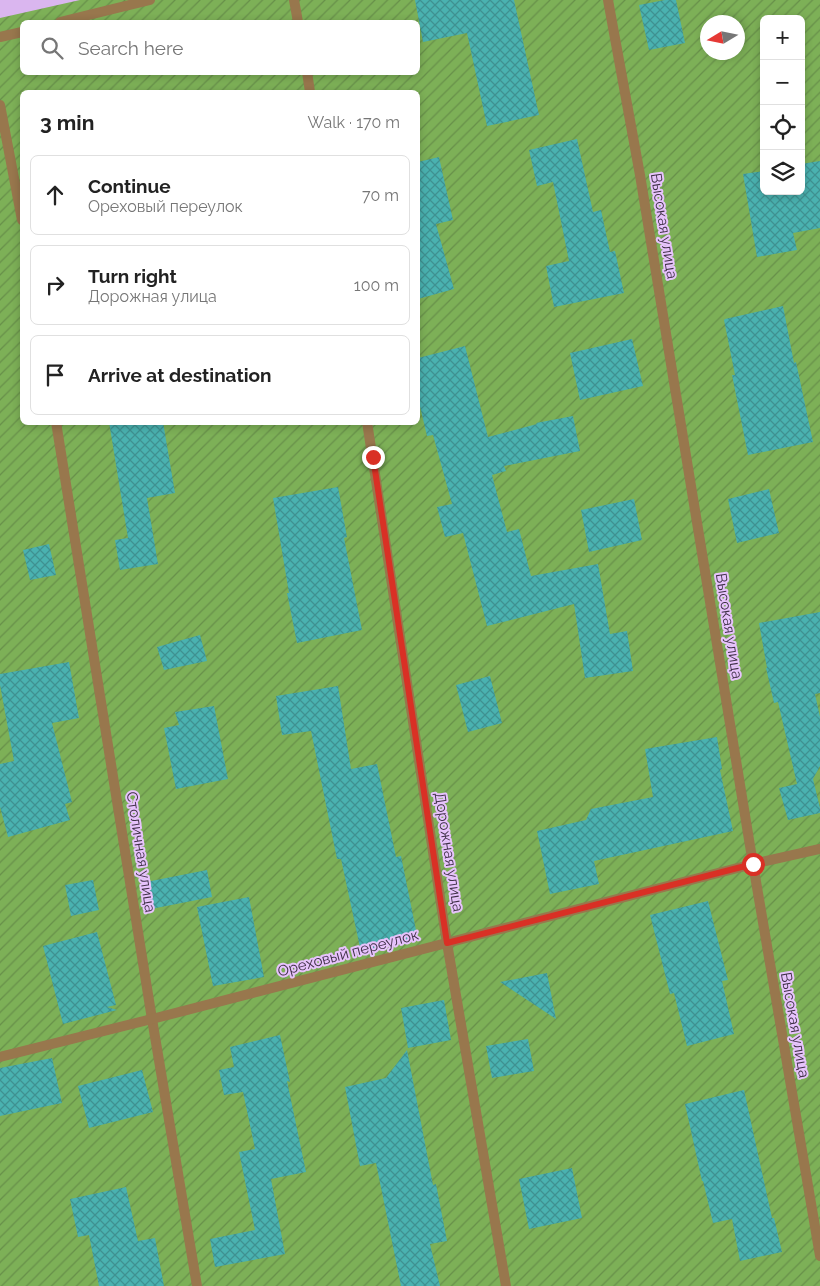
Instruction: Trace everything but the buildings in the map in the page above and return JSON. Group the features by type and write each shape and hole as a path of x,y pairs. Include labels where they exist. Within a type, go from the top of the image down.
{"street":[{"path":"68,20 150,0"},
{"path":"294,0 298,20"},
{"name":"Высокая улица","path":"608,0 640,175 753,864 820,1256"},
{"path":"0,37 20,32"},
{"path":"307,75 310,90"},
{"path":"0,105 20,210"},
{"name":"Столичная улица","path":"56,425 197,1286"},
{"name":"Дорожная улица","path":"367,425 447,943 506,1286"},
{"name":"Ореховый переулок","path":"0,1057 753,864 820,849"}],"green space":[{"path":"80,0 820,0 820,1286 0,1286 0,18"}],"route":[{"path":"373,457 447,943 753,864"}]}
